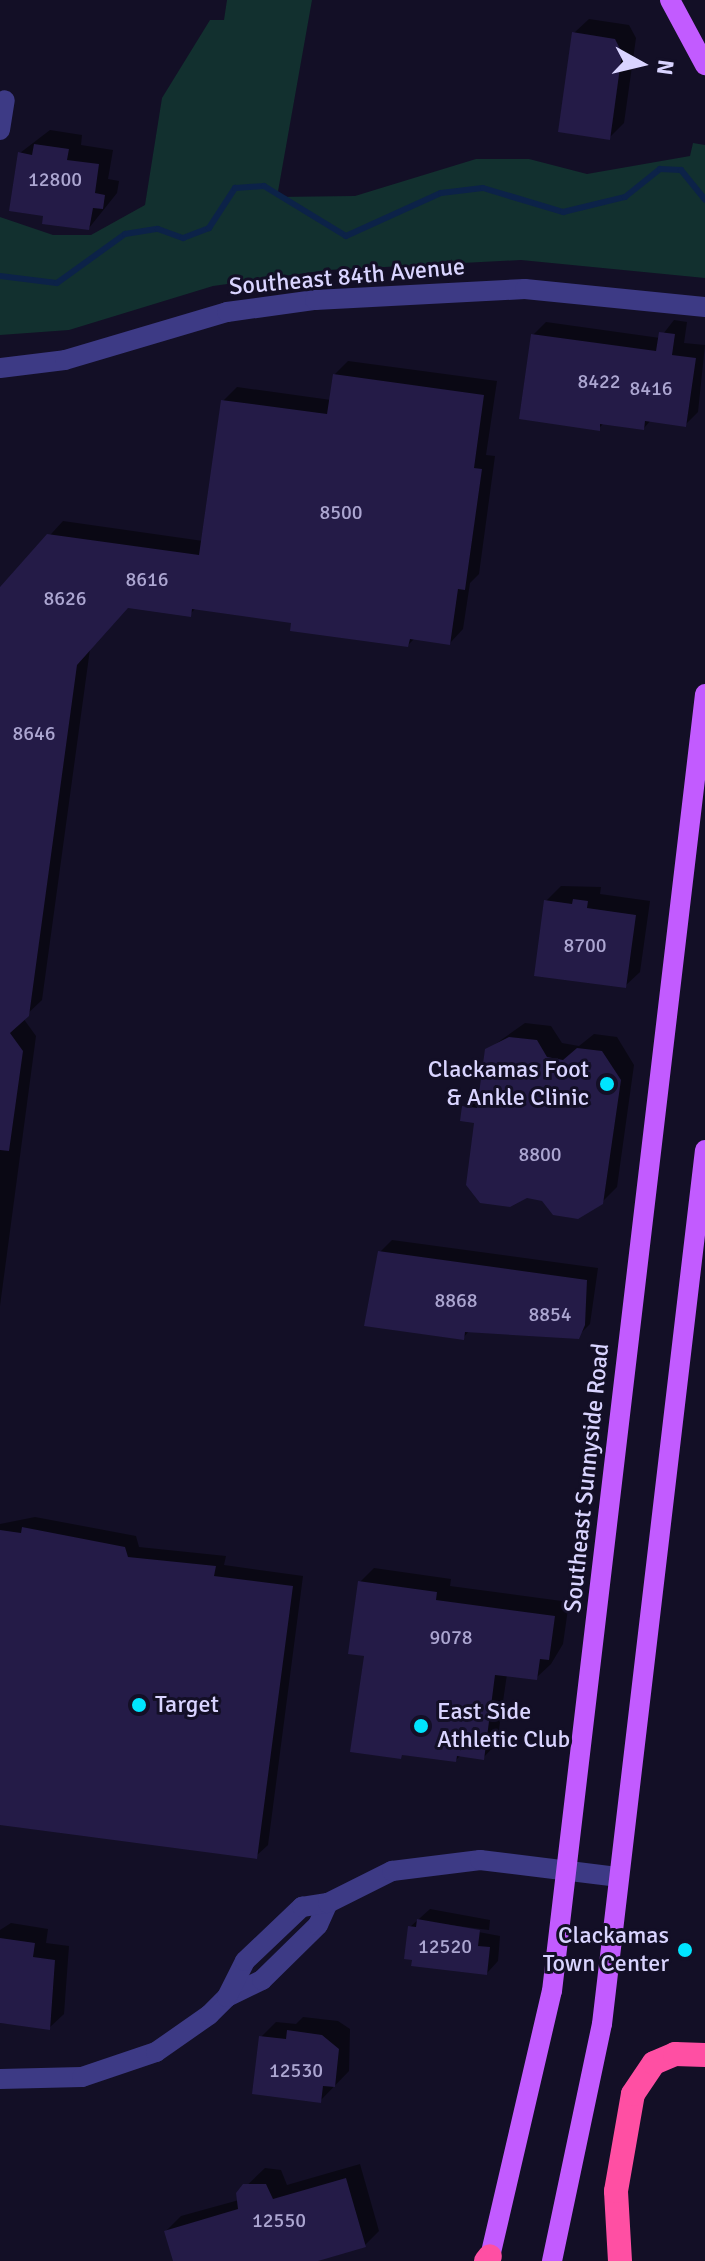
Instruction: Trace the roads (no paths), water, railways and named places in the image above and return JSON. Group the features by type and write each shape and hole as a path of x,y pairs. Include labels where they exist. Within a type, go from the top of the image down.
{"highway":[{"path":"620,2261 616,2191 633,2094 654,2063 675,2054 705,2055"}],"main road":[{"path":"670,0 705,65"},
{"name":"Southeast Sunnyside Road","path":"488,2259 530,2098 568,1869 705,694"},
{"path":"552,2261 599,2041 705,1150"}],"street":[{"path":"0,130 5,100"},
{"name":"Southeast 84th Avenue","path":"0,368 65,360 227,312 315,300 525,289 705,307"},
{"path":"0,2079 65,2080 139,2061 191,2031 227,1997 262,1980 318,1925 328,1903 373,1878 430,1863 480,1860 619,1877"}],"waterway":[{"path":"0,276 57,283 125,234 158,229 183,238 209,228 235,188 264,186 346,236 441,193 483,188 563,212 625,197 660,169 681,170 705,200"}],"place":[{"name":"Clackamas Foot & Ankle Clinic","path":"607,1084"},
{"name":"Target","path":"139,1705"},
{"name":"East Side Athletic Club","path":"421,1726"},
{"name":"Clackamas Town Center","path":"685,1950"}]}
